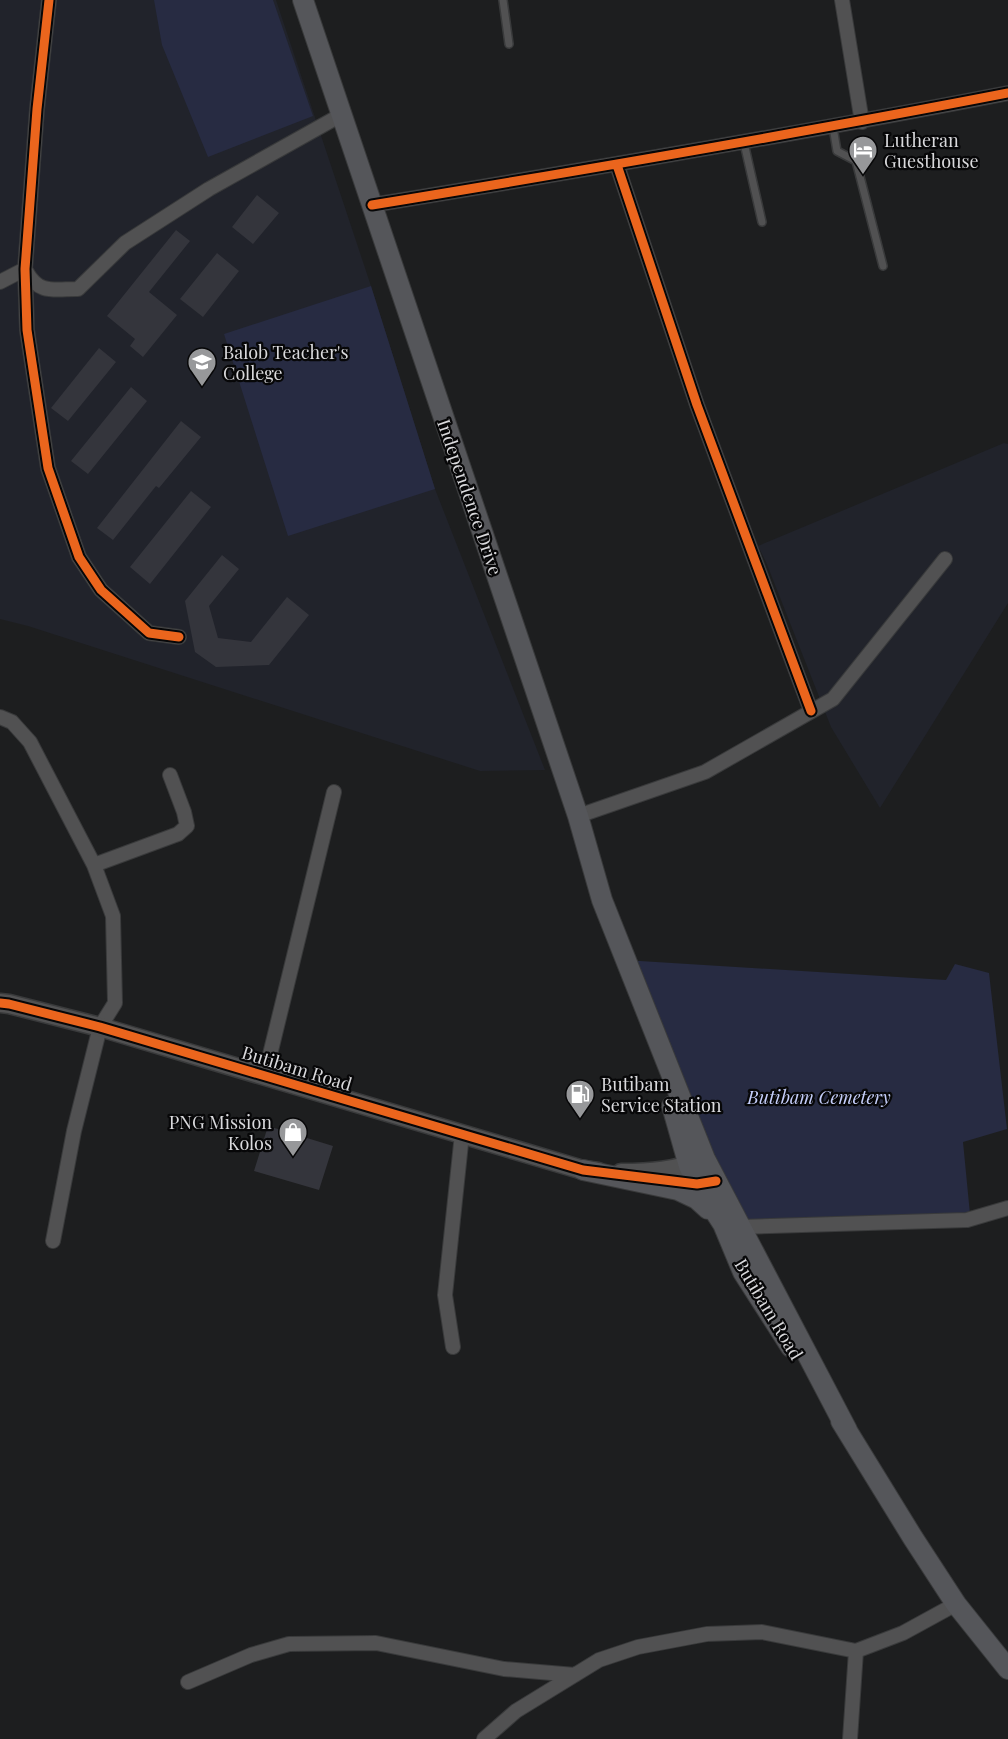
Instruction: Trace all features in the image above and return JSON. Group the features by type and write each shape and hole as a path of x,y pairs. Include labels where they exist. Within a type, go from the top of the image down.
{"main road":[{"name":"Independence Drive","path":"303,0 579,816 602,900 639,994"},
{"name":"Butibam Road","path":"639,994 697,1162 731,1225 743,1272 847,1430 956,1604 1008,1669"},
{"path":"584,1170 678,1190 697,1199 731,1225"}],"street":[{"path":"49,0 37,109 25,269 27,330 48,468 79,557 101,590 149,633 179,637"},
{"path":"842,0 862,122"},
{"path":"372,205 744,143 1008,93"},
{"path":"25,269 32,283 45,289 78,289 125,243 209,189 341,115"},
{"path":"616,165 696,405 811,711"},
{"path":"0,282 25,269"},
{"path":"579,816 705,772 833,699 945,558"},
{"path":"0,717 12,722 30,742 94,865 113,916 115,1003 100,1027 74,1131 53,1241"},
{"path":"94,865 178,834 187,826 170,775"},
{"path":"265,1075 334,792"},
{"name":"Butibam Road","path":"0,1003 100,1027 584,1170 707,1183"},
{"path":"453,1347 445,1295 462,1134"},
{"name":"Butibam Road","path":"584,1170 651,1173 697,1162"},
{"path":"731,1225 967,1220 1008,1208"},
{"path":"484,1739 516,1711 599,1660 638,1647 707,1634 762,1632 856,1651 903,1633 956,1604"},
{"path":"188,1682 251,1654 289,1644 376,1643 504,1669 575,1675"},
{"path":"988,1646 1008,1658"},
{"path":"850,1739 856,1651"}],"lane":[{"path":"502,0 509,44"},
{"path":"833,127 837,151 856,161 883,266"},
{"path":"744,143 762,222"}],"shaded area":[{"name":"Balob Teacher's College","path":"0,0 276,0 371,286 435,489 545,770 480,771 0,619"},
{"path":"1004,443 1008,444 1008,603 880,808 831,727 758,546"}],"green space":[{"path":"154,0 273,0 313,116 208,157 162,45"},
{"path":"371,286 435,489 288,536 224,334"},
{"name":"Butibam Cemetery","path":"624,960 946,980 955,964 989,973 1007,1129 963,1142 970,1214 740,1227"}],"building":[{"path":"257,195 279,213 253,244 232,227"},
{"path":"176,230 190,241 149,292 177,315 143,357 130,346 135,339 107,316"},
{"path":"217,253 239,271 203,317 180,299"},
{"path":"99,348 116,362 68,421 51,408"},
{"path":"131,387 147,401 88,474 71,461"},
{"path":"181,421 201,437 159,488 156,486 113,540 97,528"},
{"path":"191,491 211,507 150,584 130,567"},
{"path":"222,555 239,569 209,606 218,638 251,642 287,597 309,615 269,665 216,667 195,652 185,601"},
{"name":"PNG Mission Kolos","path":"268,1126 333,1146 319,1190 254,1171"}],"cycle path":[{"path":"49,0 37,109 25,269 27,330 48,468 79,557 101,590 149,633 179,637"},
{"path":"372,205 691,151 1008,93"},
{"path":"617,165 697,405 811,711"},
{"path":"0,1003 100,1027 583,1170 697,1184 716,1181"}],"place":[{"name":"Lutheran Guesthouse","path":"863,176"},
{"name":"Balob Teacher's College","path":"202,388"},
{"name":"Butibam Service Station","path":"580,1120"},
{"name":"PNG Mission Kolos","path":"293,1158"}]}
